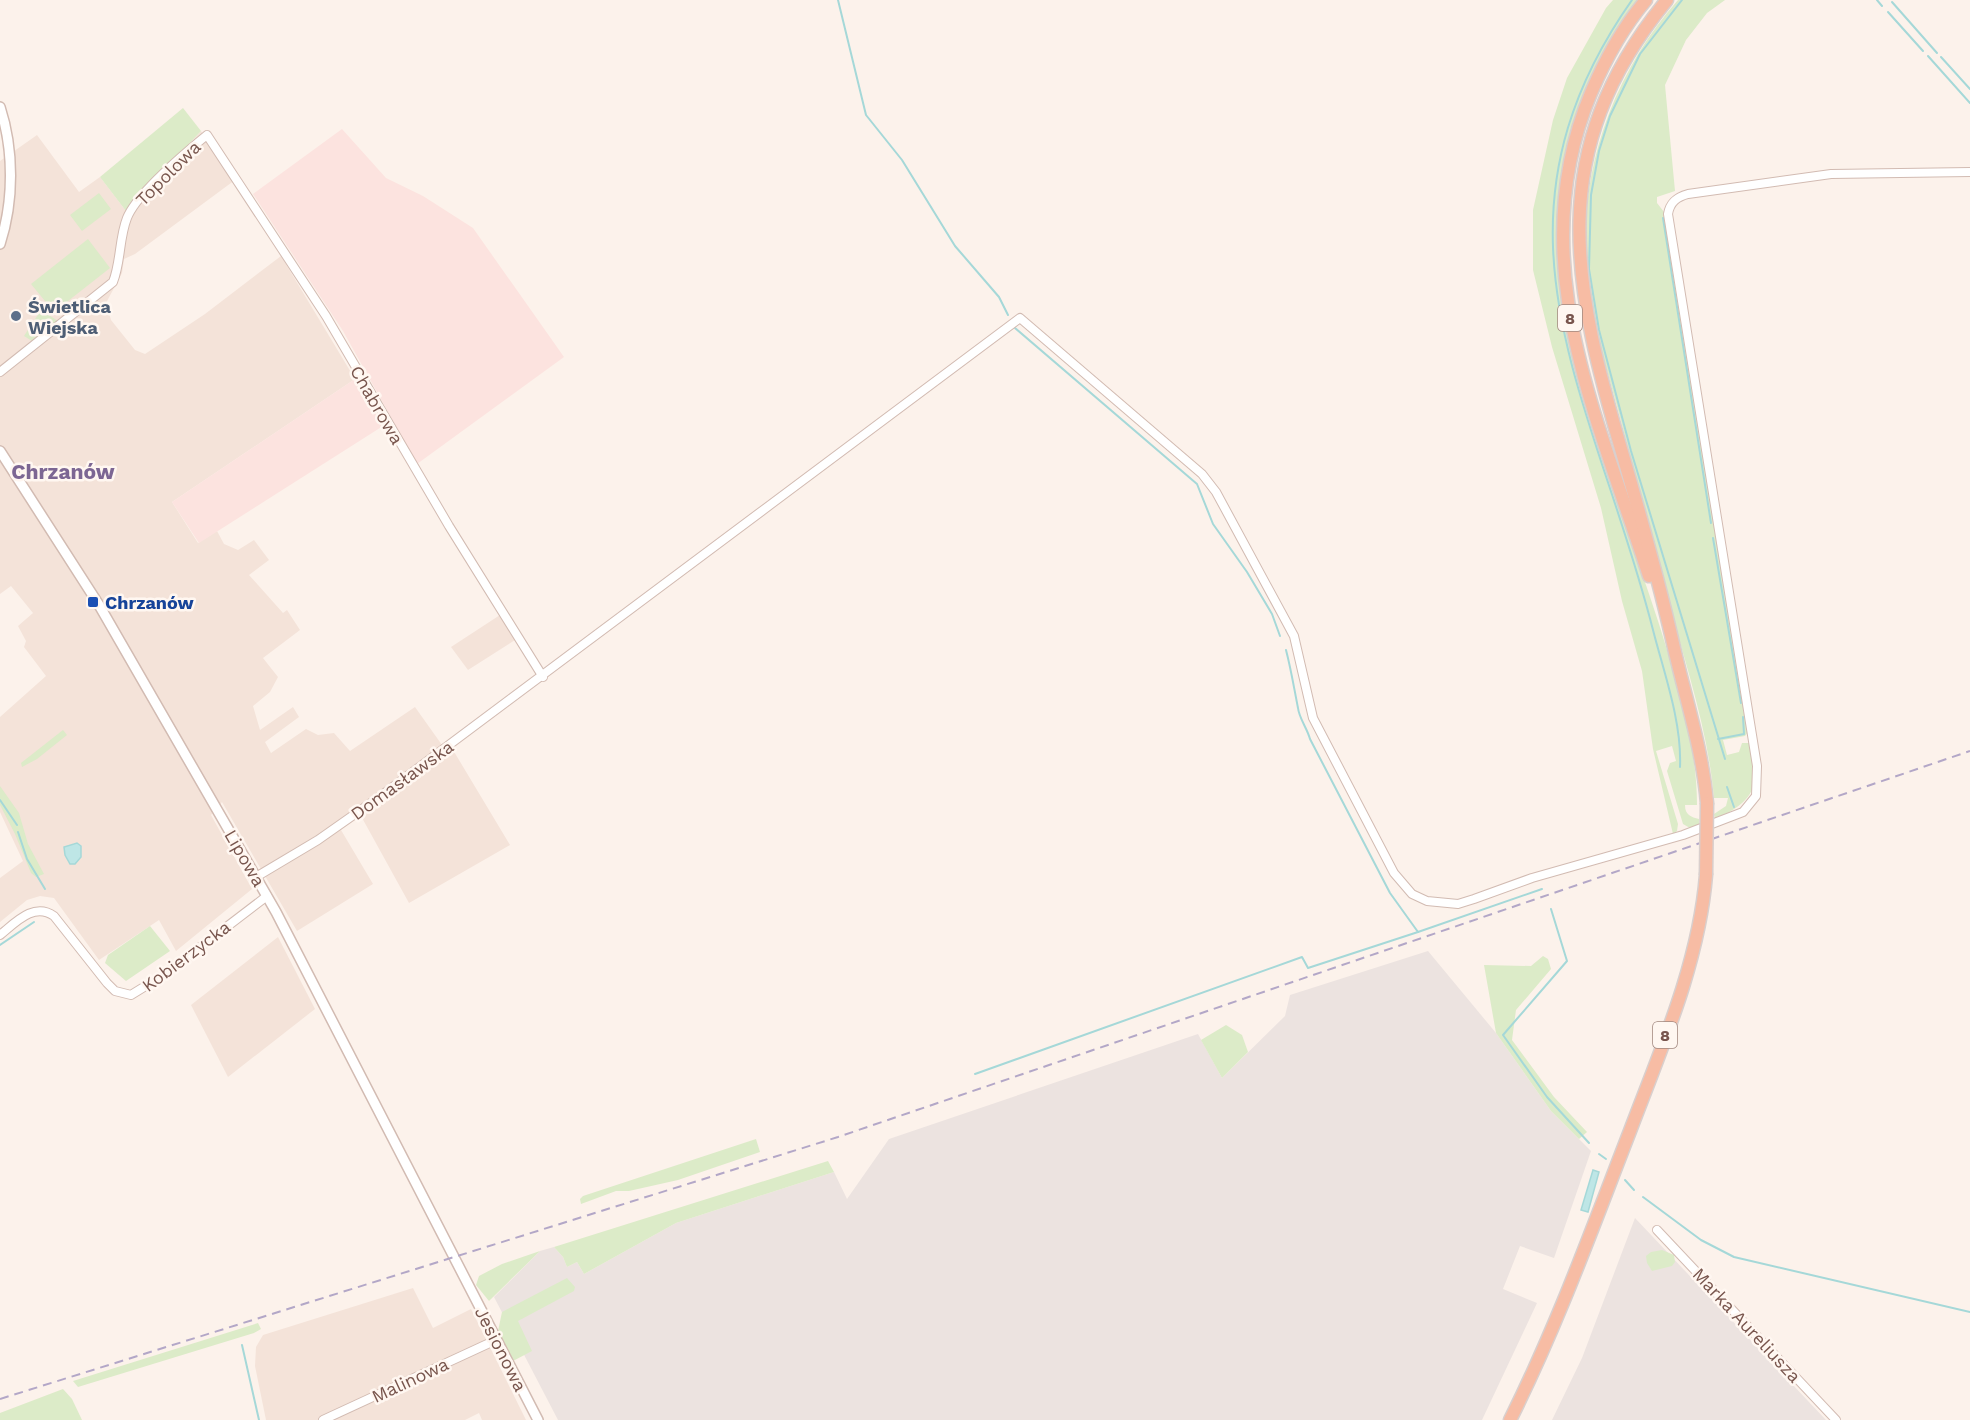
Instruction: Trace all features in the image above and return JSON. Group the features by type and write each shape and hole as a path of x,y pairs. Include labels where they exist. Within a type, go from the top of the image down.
{"highway":[{"name":"8","path":"1646,0 1611,52 1580,124 1565,188 1562,257 1570,321 1591,402 1672,640"},
{"name":"8","path":"1510,1420 1560,1313 1646,1090 1691,957 1702,908 1706,874 1707,803 1698,737 1590,339 1578,249 1583,178 1600,115 1623,63 1667,0"}],"street":[{"path":"0,107 7,141 10,186 8,213 0,244"},
{"name":"Topolowa","path":"0,372 113,282 118,270 126,221 134,204 207,135"},
{"name":"Chabrowa","path":"207,135 326,316 449,526 543,677"},
{"name":"Domasławska","path":"256,876 318,840 364,808 543,677 1020,318 1202,474 1216,492 1294,636 1313,718 1394,873 1412,894 1427,901 1458,904 1532,878 1683,835 1743,812 1756,796 1758,784 1748,702 1668,214 1669,207 1679,197 1688,194 1831,174 1970,172"},
{"name":"Lipowa","path":"0,451 99,605 256,876 465,1279"},
{"name":"Kobierzycka","path":"0,935 32,912 48,911 107,983 115,991 131,995 140,992 165,974 267,896"},
{"name":"Marka Aureliusza","path":"1657,1230 1836,1420"},
{"name":"Jesionowa","path":"465,1279 538,1420"},
{"name":"Malinowa","path":"323,1420 496,1340"}],"shaded area":[{"path":"342,129 386,178 423,196 473,228 564,357 417,464 343,331 253,194"},
{"path":"201,131 235,180 135,254 124,259 122,273 106,303 111,320 135,350 145,354 205,314 281,256 355,379 172,502 198,543 217,531 224,544 238,550 254,540 269,560 249,575 283,613 287,610 300,630 263,658 278,677 270,692 253,706 260,730 293,707 299,717 265,742 271,753 306,729 318,735 334,733 350,751 415,707 442,745 357,808 361,816 341,830 373,884 297,931 222,802 211,815 252,889 176,951 159,920 99,960 54,898 40,896 27,900 0,922 0,878 23,861 0,812 0,717 46,676 24,647 26,641 18,626 33,613 11,586 0,594 0,161 37,135 79,192 100,177 126,211"},
{"path":"355,379 383,426 199,543 172,502"},
{"path":"500,615 515,640 468,670 451,647"},
{"path":"453,750 510,845 409,903 361,816"},
{"path":"278,937 315,1009 228,1077 191,1005"},
{"path":"1428,951 1496,1033 1551,1111 1591,1151 1554,1258 1520,1246 1503,1289 1537,1303 1482,1420 558,1420 494,1297 540,1251 554,1247 563,1257 567,1267 577,1262 584,1274 676,1223 834,1172 847,1199 889,1139 1198,1034 1222,1078 1285,1016 1290,995"},
{"path":"1635,1218 1826,1420 1552,1420 1582,1358"},
{"path":"413,1288 433,1328 471,1309 526,1420 482,1420 479,1413 465,1420 266,1420 255,1366 256,1347 263,1335"}],"green space":[{"path":"1613,0 1638,0 1591,78 1565,156 1557,233 1563,309 1580,386 1659,624 1690,736 1697,805 1685,805 1685,808 1689,815 1699,819 1699,825 1690,828 1683,824 1667,771 1670,763 1676,761 1672,746 1656,751 1678,824 1677,831 1673,834 1653,749 1642,671 1622,601 1601,508 1552,347 1533,270 1533,210 1553,120 1567,78 1606,8"},
{"path":"1678,0 1725,0 1707,13 1686,40 1665,85 1675,191 1657,197 1657,203 1664,212 1748,732 1745,736 1723,740 1727,755 1739,752 1742,743 1749,743 1755,770 1755,781 1746,799 1728,813 1715,819 1714,814 1726,806 1728,798 1714,798 1707,748 1696,698 1595,326 1585,254 1586,215 1591,175 1614,100 1653,31"},
{"path":"183,108 201,131 126,211 100,177"},
{"path":"99,193 111,209 82,231 70,215"},
{"path":"88,239 110,268 54,312 31,284"},
{"path":"41,310 58,321 32,341 24,336"},
{"path":"63,730 67,735 37,759 22,767 21,763"},
{"path":"0,786 19,813 28,844 44,874 36,877 31,873 0,805"},
{"path":"150,926 170,951 126,981 105,963 108,955"},
{"path":"1543,956 1548,959 1551,969 1516,1010 1512,1040 1554,1097 1587,1132 1579,1139 1551,1111 1496,1033 1484,965 1531,966"},
{"path":"1226,1025 1242,1035 1248,1052 1222,1078 1201,1040"},
{"path":"756,1139 760,1152 678,1180 629,1191 616,1191 581,1204 580,1199 583,1196"},
{"path":"828,1161 834,1172 676,1223 584,1274 577,1262 567,1267 563,1257 554,1247"},
{"path":"1662,1250 1674,1255 1675,1262 1672,1266 1652,1271 1646,1256 1651,1252"},
{"path":"540,1251 489,1301 476,1285 479,1276 502,1264"},
{"path":"567,1278 575,1287 574,1291 518,1321 532,1351 513,1361 498,1331 502,1312"},
{"path":"258,1323 261,1329 254,1333 78,1387 73,1381"},
{"path":"63,1389 72,1399 82,1420 0,1420 0,1413"}],"water":[{"path":"77,843 81,846 81,857 75,864 70,864 64,847"},
{"path":"1593,1170 1599,1172 1588,1212 1581,1210"}],"waterway":[{"path":"838,0 866,115 902,160 955,246 999,297 1008,315"},
{"path":"1632,0 1585,83 1559,162 1553,238 1560,313 1578,388 1629,545 1667,680 1678,733 1680,767"},
{"path":"1682,0 1640,54 1610,116 1599,151 1591,195 1589,269 1599,330 1631,451 1725,759"},
{"path":"1877,0 1882,6"},
{"path":"1892,2 1937,53"},
{"path":"1888,12 1923,51"},
{"path":"1928,56 1970,103"},
{"path":"1941,57 1970,89"},
{"path":"1663,218 1711,523"},
{"path":"1015,328 1197,484 1213,524 1247,572 1272,614 1280,636"},
{"path":"1713,538 1741,703"},
{"path":"1286,650 1299,712 1310,739 1390,893 1418,932 1542,889"},
{"path":"1718,739 1744,734 1743,717"},
{"path":"1727,787 1734,807"},
{"path":"0,800 17,825"},
{"path":"18,832 27,859 45,889"},
{"path":"1551,909 1567,961 1503,1035 1547,1097 1589,1143"},
{"path":"0,945 34,922"},
{"path":"975,1074 1302,957 1308,968 1418,932"},
{"path":"1599,1154 1606,1159"},
{"path":"1625,1180 1634,1190"},
{"path":"1643,1197 1701,1240 1734,1257 1970,1312"},
{"path":"242,1345 259,1420"}],"railway":[{"path":"0,1399 838,1137 1970,751"}],"place":[{"name":"Świetlica Wiejska","path":"16,316"},
{"name":"Chrzanów","path":"93,602"}],"district":[{"name":"Chrzanów","path":"63,471"}]}
